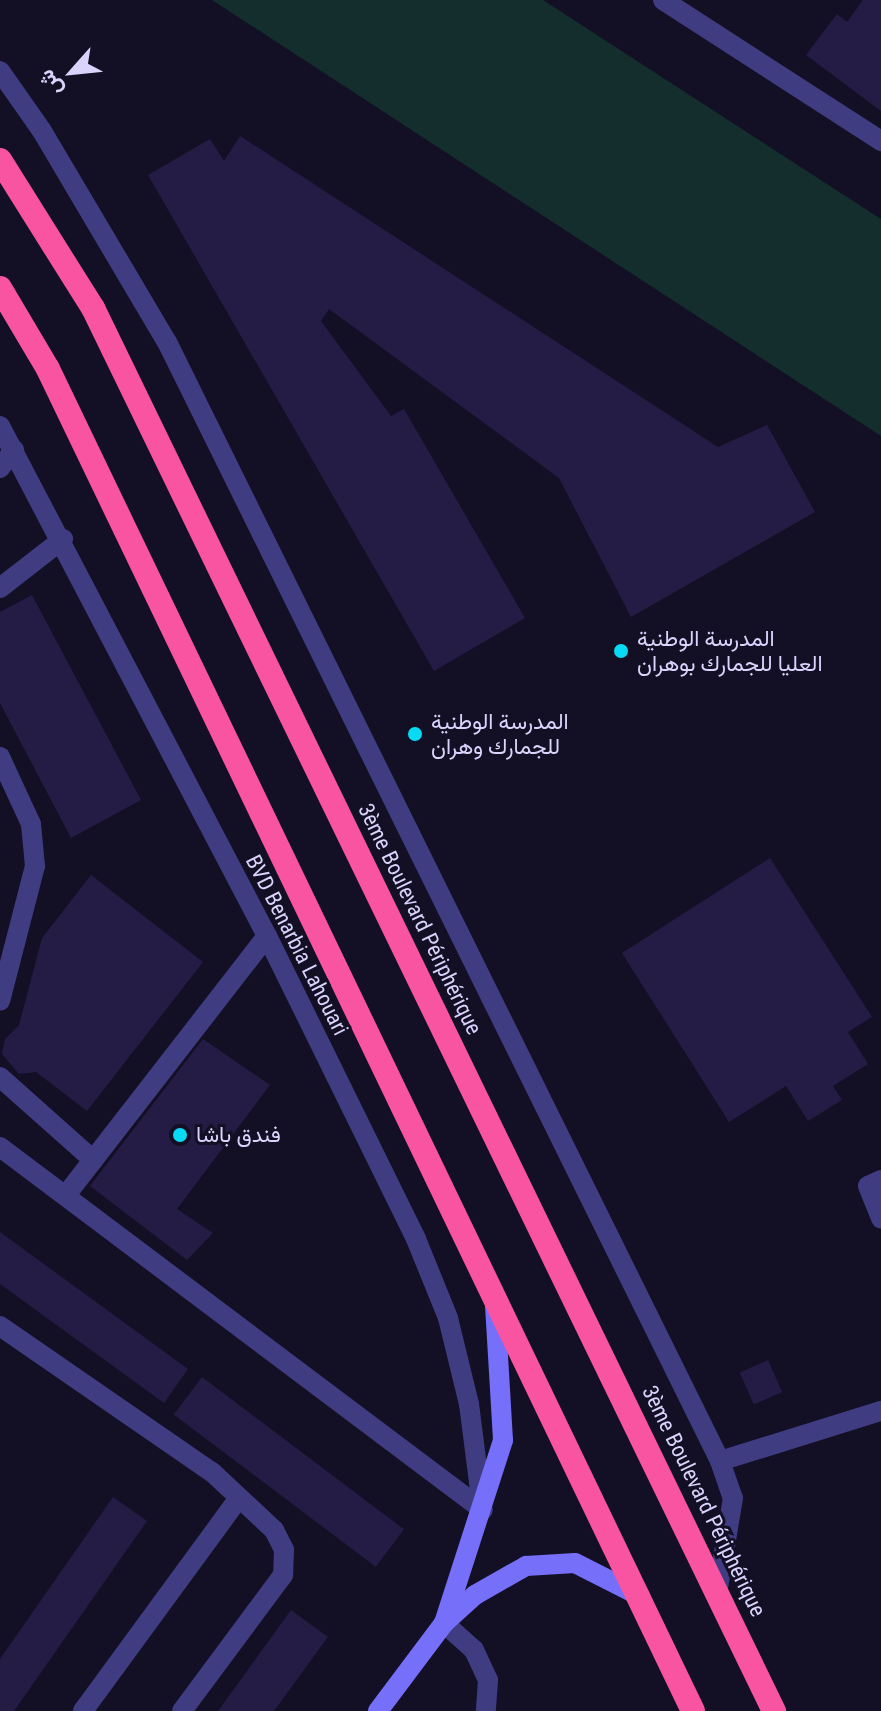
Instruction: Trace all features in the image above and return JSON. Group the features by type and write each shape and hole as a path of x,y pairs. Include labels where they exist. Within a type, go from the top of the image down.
{"highway":[{"name":"3ème Boulevard Périphérique","path":"0,160 93,308 718,1588 774,1711"},
{"path":"0,288 48,369 494,1298 577,1478 640,1596 693,1711"}],"street":[{"path":"663,0 881,141"},
{"path":"0,71 42,131 167,342 720,1461 733,1498 718,1588"},
{"name":"BVD Benarbia Lahouari","path":"0,426 63,539 267,936 416,1239 448,1318 469,1404 483,1510"},
{"path":"0,468 14,450"},
{"path":"0,588 63,539"},
{"path":"0,757 31,824 35,866 0,1001"},
{"path":"66,1195 267,936"},
{"path":"0,1077 93,1160"},
{"path":"0,1147 483,1510"},
{"path":"881,1180 868,1186 881,1219"},
{"path":"444,1623 483,1510 503,1440 494,1298"},
{"path":"0,1326 212,1472 274,1530 284,1550 283,1575 182,1711"},
{"path":"720,1461 881,1411"},
{"path":"83,1711 239,1498"},
{"path":"378,1711 444,1623 475,1595 526,1566 575,1563 640,1596"},
{"path":"444,1623 474,1650 488,1680 486,1711"}],"green space":[{"path":"212,0 543,0 881,219 881,436"}],"building":[{"path":"863,0 881,0 881,111 806,55 837,14 847,22"},
{"path":"240,136 718,447 767,425 815,512 631,617 559,478 329,309 321,321 391,416 404,409 525,618 434,671 148,175 210,139 224,161"},
{"path":"32,595 141,800 71,838 0,703 0,612"},
{"path":"770,858 872,1017 848,1032 868,1064 833,1086 842,1100 808,1121 786,1086 729,1122 622,953"},
{"path":"91,875 203,962 87,1111 36,1072 19,1074 2,1054 5,1039 19,1025 42,938"},
{"name":"فندق باشا","path":"203,1039 270,1085 177,1209 213,1233 187,1260 90,1186"},
{"path":"0,1232 188,1369 164,1403 0,1284"},
{"path":"768,1360 782,1392 754,1405 740,1373"},
{"path":"202,1377 404,1529 376,1567 174,1415"},
{"path":"113,1497 147,1521 14,1711 0,1711 0,1659"},
{"path":"291,1610 328,1637 274,1711 218,1711"}],"place":[{"name":"المدرسة الوطنية العليا للجمارك بوهران","path":"621,651"},
{"name":"المدرسة الوطنية للجمارك وهران","path":"415,734"},
{"name":"فندق باشا","path":"180,1135"}]}
